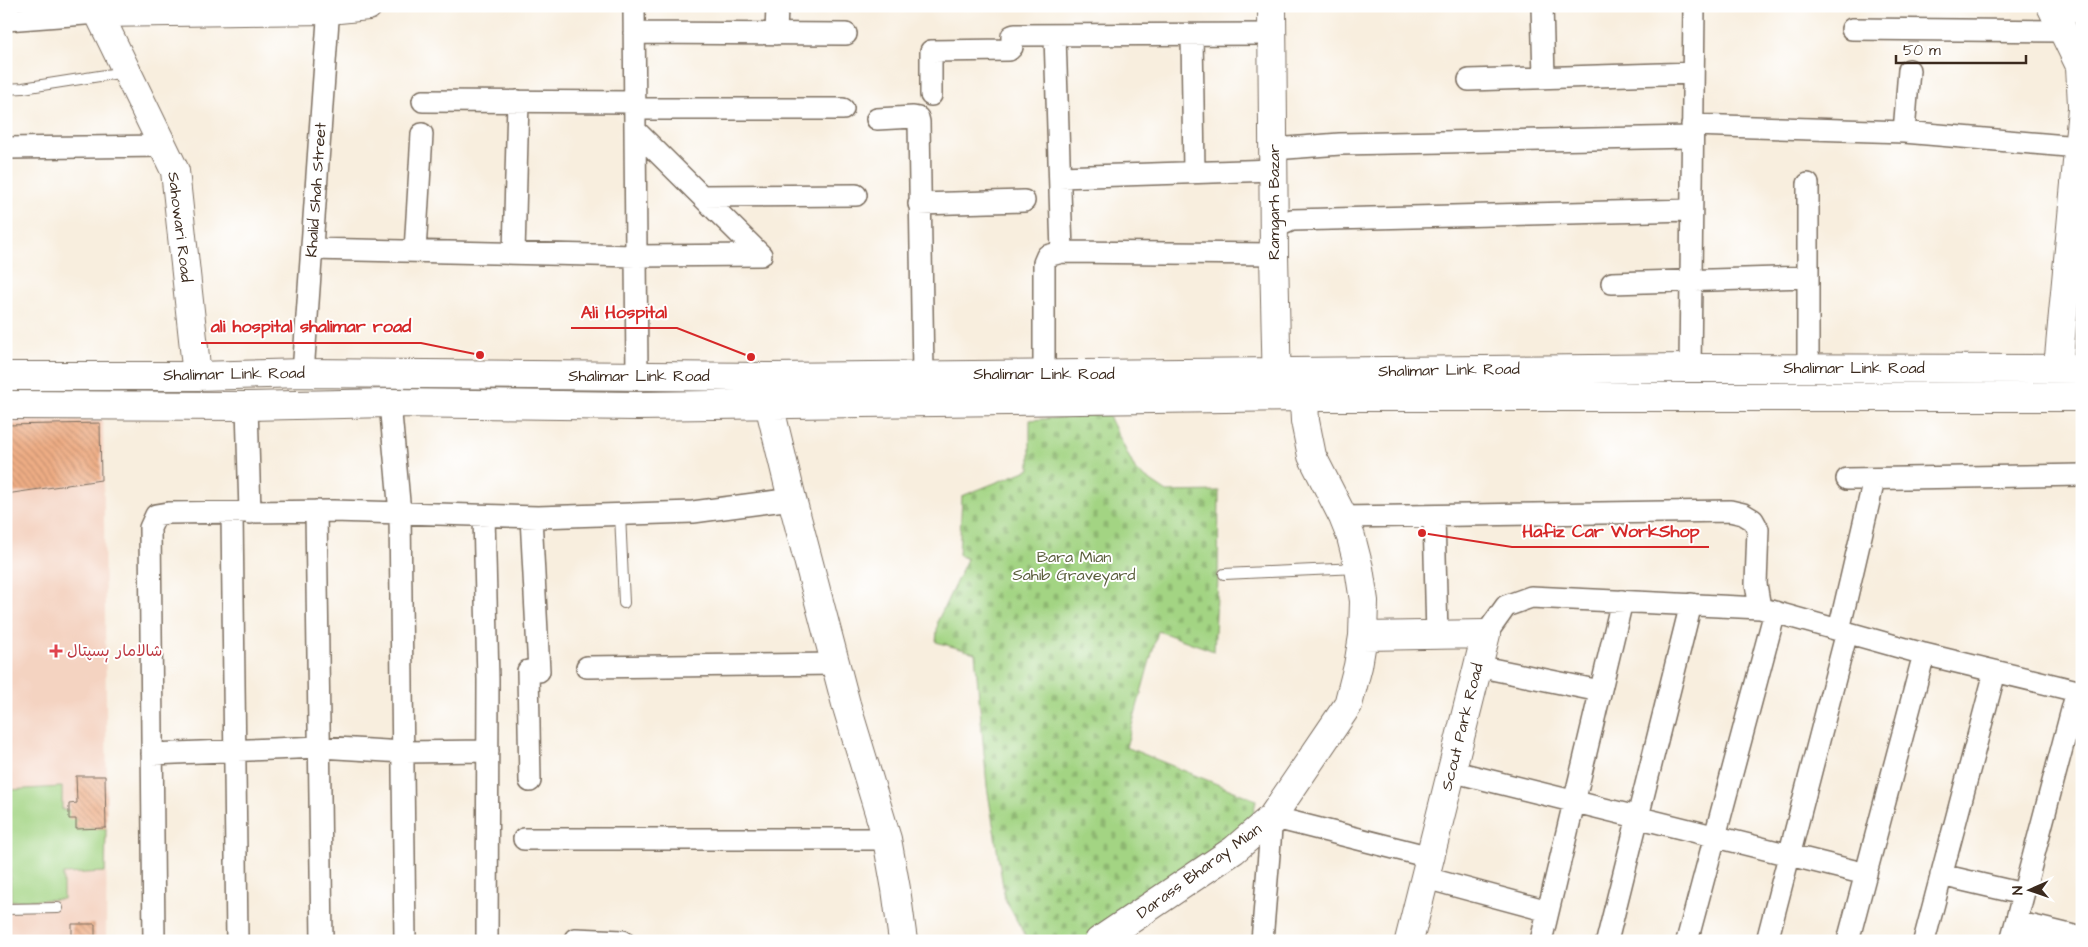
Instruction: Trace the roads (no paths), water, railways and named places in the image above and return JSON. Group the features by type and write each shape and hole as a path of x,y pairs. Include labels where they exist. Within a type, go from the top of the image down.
{"main road":[{"path":"97,10 368,6"},
{"name":"Ramgarh Bazar","path":"1272,6 1274,241 1290,384"},
{"name":"Sahowari Road","path":"97,10 175,171 197,376"},
{"path":"2056,17 2080,66 2082,106 2078,147 2077,220 2070,369"},
{"name":"Shalimar Link Road","path":"10,405 247,406 390,403 637,406 769,404 1690,368 2070,369"},
{"name":"Shalimar Link Road","path":"10,376 197,376 303,373 769,377 923,374 1044,375 1290,384 2082,397"},
{"path":"10,376 10,405"},
{"path":"769,377 769,404 792,499 846,704 887,839 903,941"},
{"name":"Darass Bharay Mian","path":"1103,940 1234,850 1272,818 1348,705 1363,636 1364,601 1359,568 1344,517 1312,456 1305,421 1290,384"},
{"path":"1363,636 1486,634"},
{"name":"Scout Park Road","path":"1409,941 1486,634"}],"street":[{"path":"634,6 637,376"},
{"path":"776,34 777,6"},
{"path":"1542,6 1544,78"},
{"path":"1690,368 1694,6"},
{"name":"Khalid Shah Street","path":"303,373 329,8"},
{"path":"6,20 97,10"},
{"path":"1852,29 2056,17 2082,11"},
{"path":"634,33 846,34"},
{"path":"1192,34 1194,172"},
{"path":"931,95 931,50 1010,50 1012,47 1012,36 1272,34"},
{"path":"1055,36 1062,252"},
{"path":"1904,132 1909,70"},
{"path":"1469,80 1693,73"},
{"path":"423,101 518,102 635,114 843,109"},
{"path":"514,253 518,102"},
{"path":"312,249 636,256 761,255 702,196 635,114"},
{"path":"877,119 918,118 923,374"},
{"path":"1060,176 1194,172 1274,159 1340,144 1692,131 1904,132 2078,147"},
{"path":"415,251 422,134"},
{"path":"6,148 163,146"},
{"path":"1808,184 1808,368"},
{"path":"702,196 856,196"},
{"path":"920,204 1024,201"},
{"path":"1044,375 1045,259 1062,252 1274,241 1292,220 1691,210"},
{"path":"1612,282 1807,277"},
{"path":"390,403 400,513 405,941"},
{"path":"237,941 235,751 241,513 247,406"},
{"path":"1847,479 2082,475"},
{"path":"1767,941 1790,855 1843,631 1874,480"},
{"path":"154,941 150,528 156,515 316,512 531,517 693,512 792,499"},
{"path":"316,512 322,941"},
{"path":"1344,517 1730,512 1743,514 1753,520 1758,529 1756,595 1768,610"},
{"path":"484,516 488,751 487,941"},
{"path":"1434,516 1437,636"},
{"path":"530,781 528,671 539,671 531,517"},
{"path":"1486,634 1506,606 1531,597 1691,604 1768,610 1924,654 2079,692 2014,932 2082,938"},
{"path":"1541,941 1622,601"},
{"path":"1607,941 1691,604"},
{"path":"1686,941 1715,836 1768,610"},
{"path":"1848,941 1924,654"},
{"path":"586,667 836,664"},
{"path":"1478,666 1600,691"},
{"path":"1924,941 1995,672"},
{"path":"152,754 320,747 403,752 488,751"},
{"path":"1452,771 1866,874"},
{"path":"1262,941 1272,818 1428,867 1548,911"},
{"path":"524,839 887,839"},
{"path":"1941,875 2024,894"},
{"path":"575,940 623,941"}],"lane":[{"path":"6,89 126,72"},
{"path":"620,514 624,603"},
{"path":"1224,574 1359,568"},
{"path":"6,909 58,908"}],"place":[{"name":"ali hospital shalimar road","path":"480,355"},
{"name":"Ali Hospital","path":"751,357"},
{"name":"Hafiz Car WorkShop","path":"1422,533"},
{"name":"شالامار ہسپتال","path":"56,651"}],"park label":[{"name":"Bara Mian Sahib Graveyard","path":"1074,566"}]}
